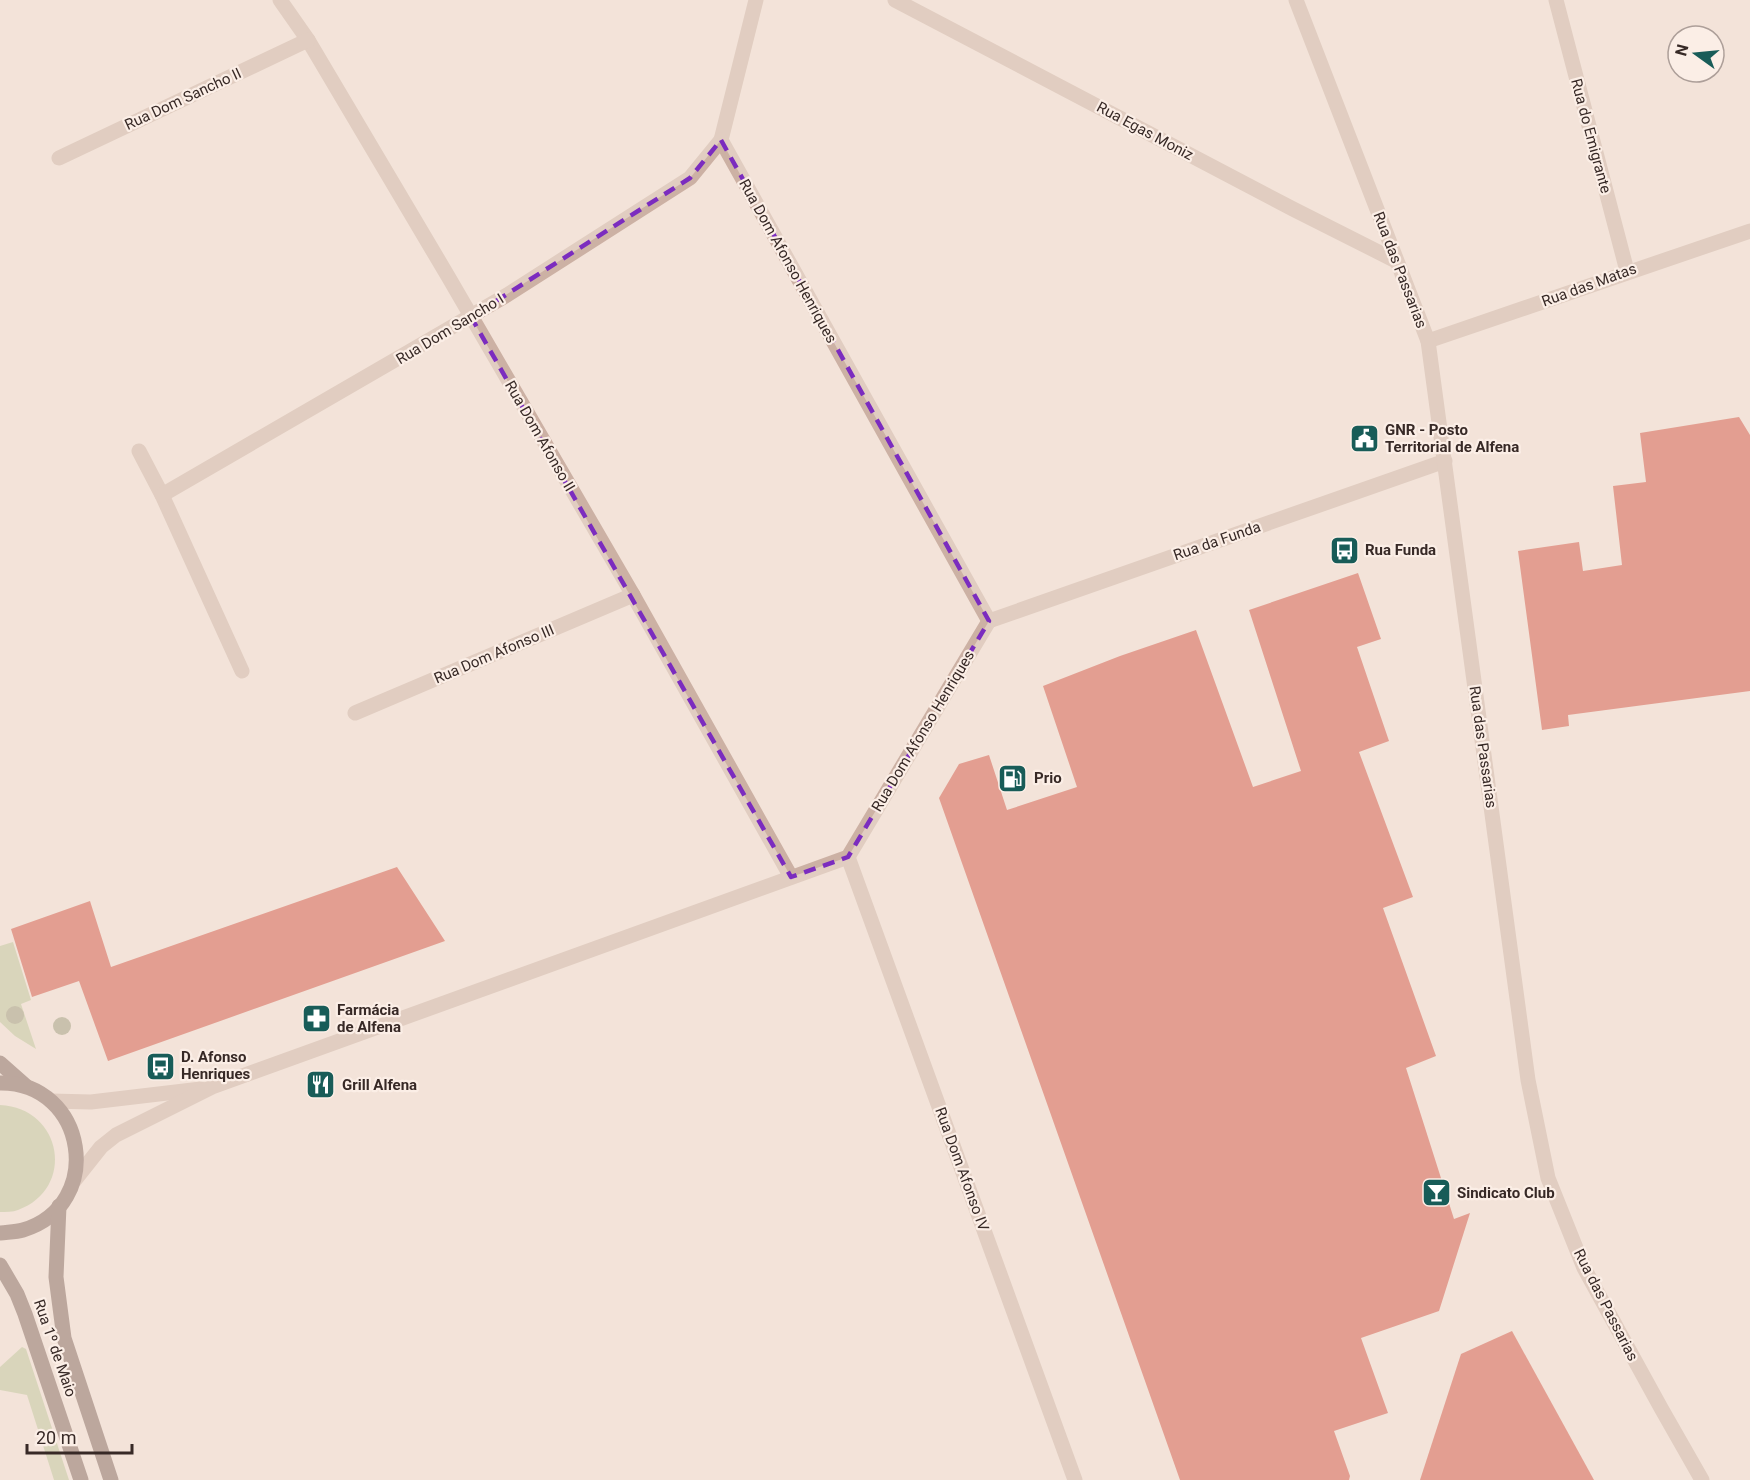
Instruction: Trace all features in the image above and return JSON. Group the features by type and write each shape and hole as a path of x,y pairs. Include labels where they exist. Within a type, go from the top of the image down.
{"main road":[{"path":"0,1063 26,1086 51,1101 66,1117 75,1138 78,1160 74,1181 59,1206 42,1221 22,1230 0,1233"},
{"path":"0,1083 26,1086"},
{"name":"Rua 1º de Maio","path":"59,1206 56,1277 64,1338 111,1480"},
{"name":"Rua 1º de Maio","path":"0,1265 17,1294 25,1314 81,1480"}],"street":[{"name":"Rua Dom Afonso II","path":"280,0 308,40 471,317 633,596 791,877"},
{"path":"721,140 756,0"},
{"name":"Rua Egas Moniz","path":"895,0 1396,261"},
{"name":"Rua das Passarias","path":"1296,0 1428,341 1528,1080 1548,1178 1584,1268 1702,1480"},
{"name":"Rua do Emigrante","path":"1556,0 1627,272"},
{"name":"Rua Dom Sancho II","path":"59,158 308,40"},
{"name":"Rua Dom Sancho I","path":"162,495 471,317 690,178 721,140"},
{"name":"Rua Dom Afonso Henriques","path":"721,140 989,621 848,857"},
{"name":"Rua das Matas","path":"1428,341 1750,231"},
{"path":"139,451 162,495 242,671"},
{"name":"Rua da Funda","path":"989,621 1445,461"},
{"name":"Rua Dom Afonso III","path":"355,713 633,596"},
{"path":"74,1181 101,1146 212,1087 848,857"},
{"name":"Rua Dom Afonso IV","path":"848,857 1076,1480"},
{"path":"51,1101 101,1101 212,1087"}],"highlighted area":[{"path":"721,140 989,621 848,857 791,877 471,317 690,178"}],"green space":[{"path":"13,942 31,1000 21,1004 36,1049 15,1036 0,1022 0,946"},
{"path":"0,1105 21,1110 38,1120 49,1134 54,1151 54,1168 49,1185 36,1200 18,1210 9,1212 0,1212"},
{"path":"22,1347 26,1349 69,1480 54,1480 27,1395 0,1390 0,1367"}],"building":[{"path":"1739,417 1750,435 1750,691 1568,715 1569,726 1542,730 1518,551 1579,542 1583,571 1622,565 1613,486 1646,482 1640,433"},
{"path":"1358,573 1381,639 1357,647 1389,741 1359,752 1413,897 1383,908 1436,1056 1406,1068 1454,1219 1470,1213 1439,1311 1361,1338 1388,1413 1334,1431 1350,1476 1349,1480 1180,1480 939,798 959,764 989,755 1007,810 1077,787 1043,686 1196,630 1253,787 1301,771 1249,610"},
{"path":"397,867 445,941 108,1061 79,981 32,997 11,929 90,901 111,967"},
{"path":"1512,1331 1594,1480 1420,1480 1461,1354"}],"place":[{"name":"GNR - Posto Territorial de Alfena","path":"1364,439"},
{"name":"Rua Funda","path":"1344,550"},
{"name":"Prio","path":"1013,778"},
{"name":"Farmácia de Alfena","path":"316,1019"},
{"name":"D. Afonso Henriques","path":"160,1066"},
{"name":"Grill Alfena","path":"321,1085"},
{"name":"Sindicato Club","path":"1436,1193"}]}
